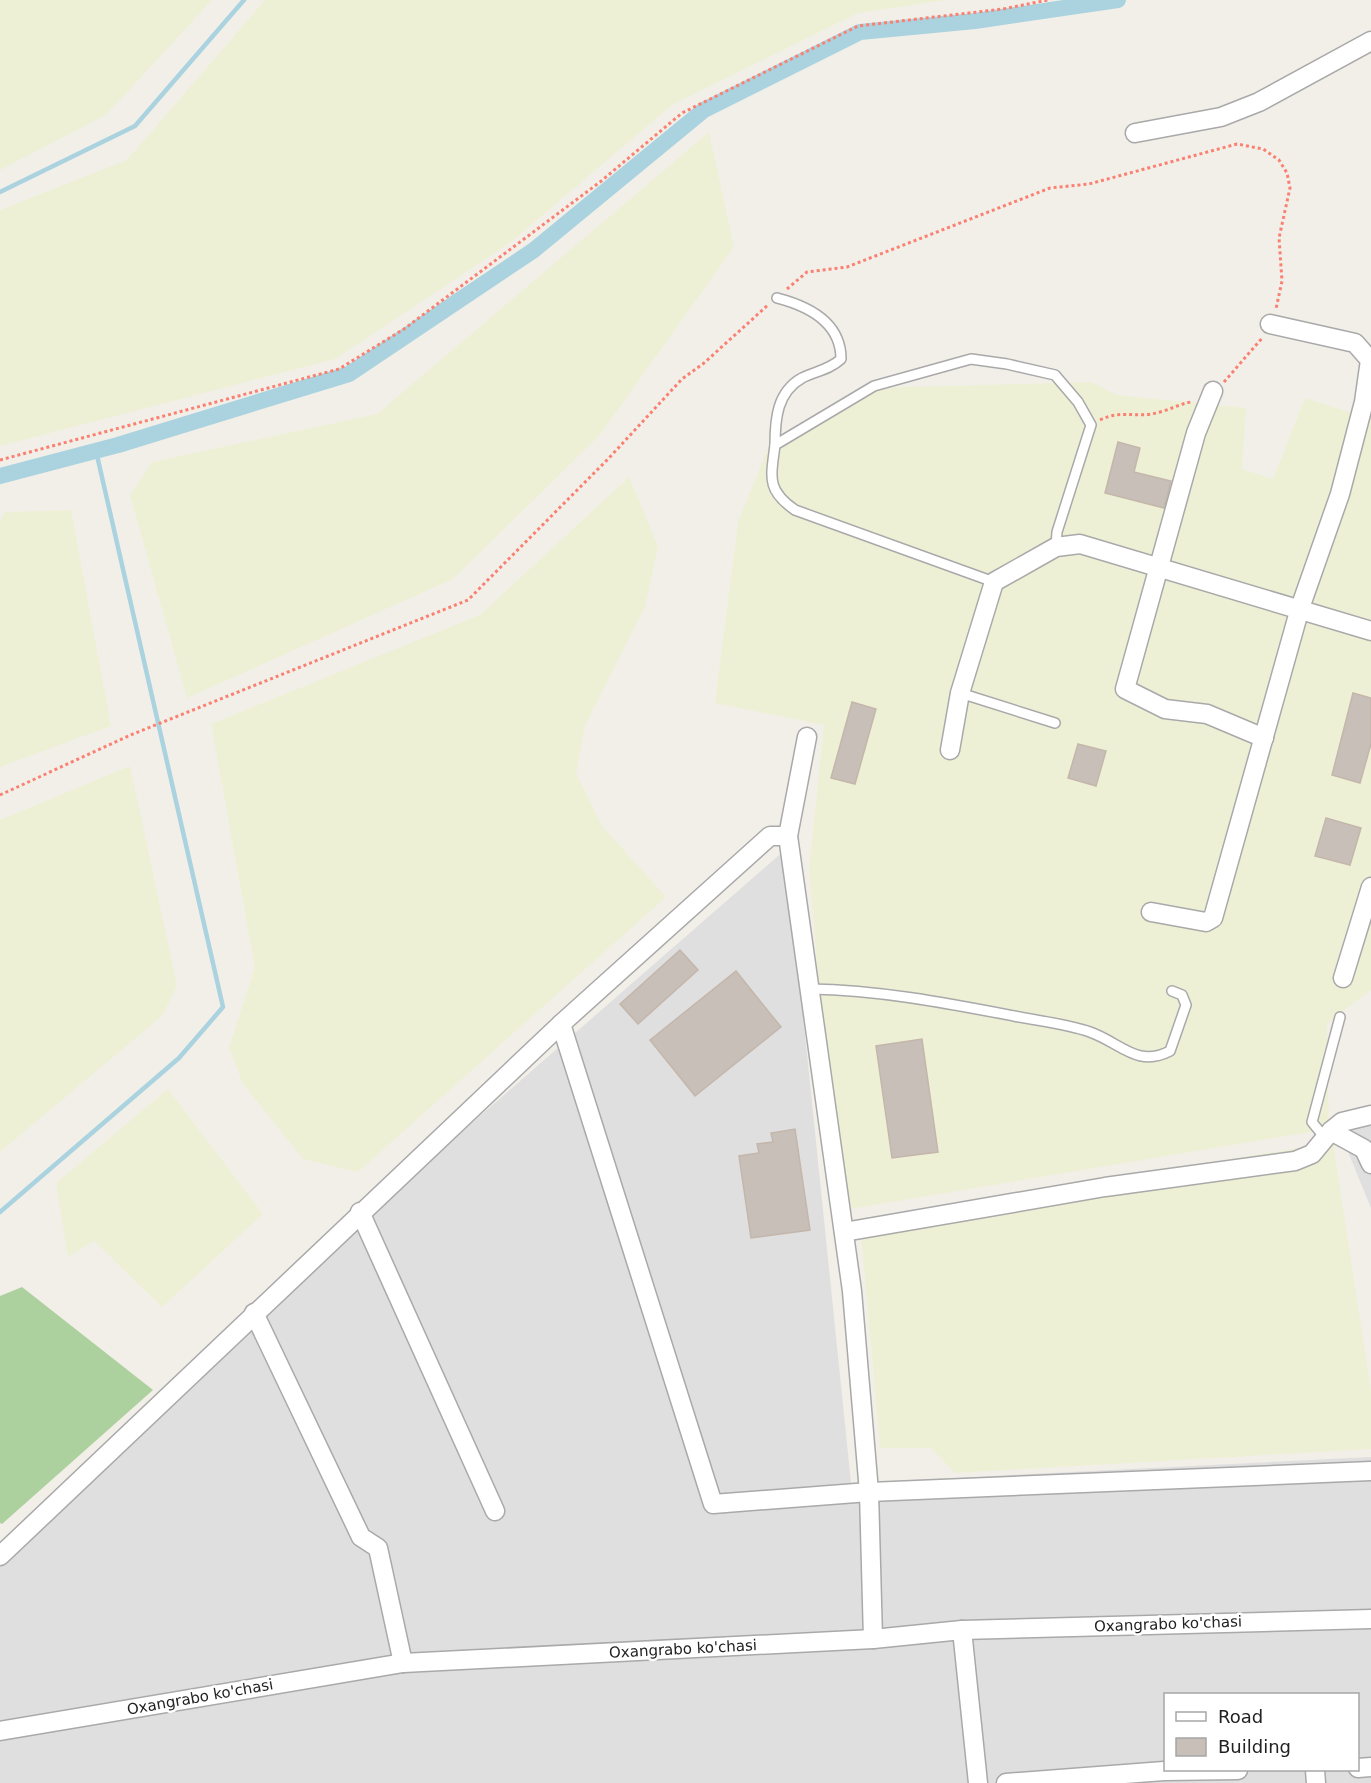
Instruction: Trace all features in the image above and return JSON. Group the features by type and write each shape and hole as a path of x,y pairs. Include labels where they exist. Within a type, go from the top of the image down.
{"street":[{"path":"1135,133 1221,117 1259,102 1371,41"},
{"path":"1151,912 1206,922 1213,918 1300,608 1365,421 1370,360 1363,351 1355,343 1270,324"},
{"path":"1213,391 1196,433 1125,688 1165,710 1207,714 1264,738"},
{"path":"950,750 960,693 994,582 1056,547 1080,544 1371,631"},
{"path":"807,737 788,836 852,1291 869,1492 873,1639"},
{"path":"0,1556 360,1212 561,1024 770,836 788,836"},
{"path":"1343,978 1371,887"},
{"path":"561,1024 712,1504 869,1492 1371,1471"},
{"path":"844,1232 1105,1187 1295,1161 1312,1154 1342,1122 1371,1115"},
{"path":"1328,1135 1364,1149 1371,1164"},
{"path":"360,1212 495,1511"},
{"path":"254,1313 361,1537 378,1548 403,1663"},
{"name":"Oxangrabo ko'chasi","path":"0,1731 403,1663 873,1639 962,1630 1371,1619"},
{"path":"962,1630 978,1783"},
{"path":"1006,1783 1164,1771"}],"lane":[{"path":"777,298 799,303 829,323 841,345 841,359 831,368 801,378 782,397 775,421 775,445 770,481 780,500 795,510 994,582"},
{"path":"775,445 874,386 971,359 1007,364 1055,375 1078,402 1091,425 1057,532 1056,547"},
{"path":"960,693 1055,723"},
{"path":"810,989 853,989 944,1002 1090,1032 1142,1058 1155,1058 1170,1051 1186,1005 1182,995 1172,991"},
{"path":"1328,1135 1312,1122 1340,1017"}],"path":[{"path":"0,460 339,369 404,329 600,183 682,113 858,26 1003,9 1048,0"},
{"path":"0,795 133,734 468,600 609,458 682,379 704,363 807,272 847,267 1050,188 1089,184 1237,144 1263,149 1279,160 1287,173 1290,189 1279,238 1282,280 1276,309 1259,343 1213,391 1198,401 1174,405 1158,413 1113,413 1091,425"}],"shaded area":[{"path":"786,849 851,1483 1371,1457 1371,1783 0,1783 0,1552 254,1313"},
{"path":"1371,1114 1371,1208 1335,1120"}],"green space":[{"path":"0,0 212,0 106,115 0,170"},
{"path":"265,0 946,0 858,13 672,105 511,242 335,359 0,446 0,210 127,160"},
{"path":"709,132 734,247 599,436 453,579 187,698 130,495 152,462 377,414"},
{"path":"1091,382 1117,395 1246,408 1242,469 1273,479 1305,398 1371,419 1371,990 1327,1024 1329,1129 838,1211 809,869 824,725 715,703 738,522 770,443 869,388"},
{"path":"629,477 658,546 645,607 585,725 576,773 602,826 666,897 358,1172 303,1159 243,1084 229,1048 255,967 211,724 480,615"},
{"path":"71,510 111,726 0,767 0,521 5,512"},
{"path":"130,766 177,986 162,1016 0,1152 0,820"},
{"path":"168,1089 263,1214 162,1307 94,1241 68,1257 56,1183"},
{"path":"1333,1142 1371,1391 1371,1449 955,1473 931,1448 880,1448 860,1222"},
{"path":"22,1287 153,1390 2,1524 0,1523 0,1296"}],"building":[{"path":"1118,442 1140,448 1134,472 1171,481 1164,508 1105,493"},
{"path":"1353,693 1371,698 1371,744 1360,783 1332,775"},
{"path":"852,702 876,709 855,784 831,778"},
{"path":"1078,744 1106,751 1096,786 1068,778"},
{"path":"1326,818 1361,828 1350,865 1315,856"},
{"path":"680,950 698,970 638,1024 620,1004"},
{"path":"736,971 781,1027 695,1096 650,1040"},
{"path":"922,1039 938,1152 892,1158 876,1046"},
{"path":"795,1129 810,1230 751,1238 739,1156 759,1153 757,1144 773,1142 771,1133"}],"waterway":[{"path":"0,192 135,126 244,0"},
{"path":"0,476 118,445 349,374 534,250 704,110 860,32 975,21 1118,0"},
{"path":"0,1212 179,1058 223,1007 96,451"}]}
